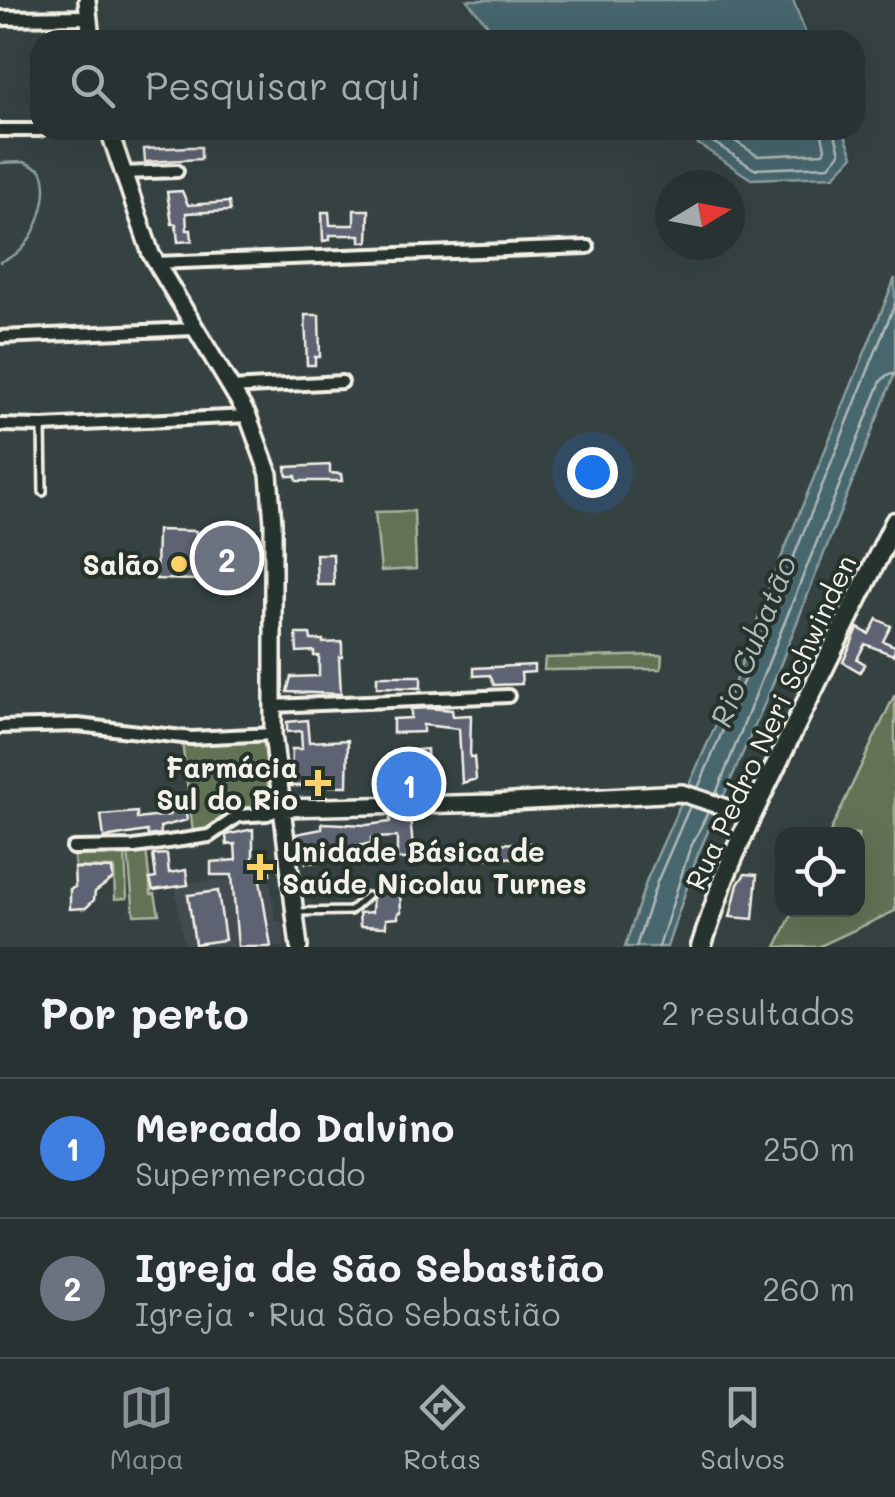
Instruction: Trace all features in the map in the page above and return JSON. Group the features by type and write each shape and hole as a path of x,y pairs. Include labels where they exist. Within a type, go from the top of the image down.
{"highway":[{"name":"Rua Pedro Neri Schwinden","path":"701,947 742,813 895,522"}],"main road":[{"path":"112,140 155,262 248,416 264,456 273,505 273,734 298,947"},
{"path":"282,808 682,793 742,813"}],"street":[{"path":"0,18 87,8"},
{"path":"0,130 30,130"},
{"path":"122,173 177,171"},
{"path":"155,262 588,247"},
{"path":"0,336 194,329"},
{"path":"230,388 342,382"},
{"path":"0,425 248,416"},
{"path":"272,706 508,696"},
{"path":"0,727 78,724 191,738 273,734"},
{"path":"73,848 134,848 209,836 238,816 282,808"}],"lane":[{"path":"42,426 42,492"},
{"path":"294,912 350,911 368,896"}],"shaded area":[{"path":"270,875 275,921 283,922 285,947 184,947 175,887 189,882"}],"green space":[{"path":"414,511 416,569 381,571 375,512"},
{"path":"662,655 661,669 544,670 545,658"},
{"path":"895,694 895,911 818,947 776,947 791,917 865,917 865,827 832,827"},
{"path":"264,739 270,810 231,813 209,829 193,833 182,741"},
{"path":"146,849 151,894 155,894 159,914 134,915 128,852"},
{"path":"125,853 127,898 115,899 114,868 75,867 74,855"}],"water":[{"path":"467,0 793,0 804,30 492,30"},
{"path":"692,140 847,140 853,156 834,176 751,179 745,170 737,170"},
{"name":"Rio Cubatão","path":"895,278 895,373 768,696 698,854 667,947 625,947 647,879 734,684"}],"building":[{"path":"201,147 201,159 145,162 144,149"},
{"path":"182,191 188,205 229,202 230,211 186,213 192,241 178,242 167,192"},
{"path":"354,210 369,210 368,242 360,242 360,235 330,235 330,240 323,241 322,212 329,212 330,225 354,225"},
{"path":"305,315 319,315 320,357 315,357 315,365 307,365"},
{"path":"330,465 330,473 341,474 342,481 297,481 296,476 287,476 286,467"},
{"name":"Salão","path":"157,530 196,531 196,550 209,539 220,538 220,544 246,544 250,560 246,567 218,568 218,576 202,576 202,580 156,579"},
{"path":"316,554 333,554 334,585 317,585"},
{"path":"877,619 891,626 883,641 895,646 895,650 893,655 865,644 857,659 865,664 860,672 843,662 858,628 869,634"},
{"path":"296,634 310,634 311,640 323,643 342,642 341,694 287,692 291,677 319,676 319,656 314,656 314,651 297,652"},
{"path":"534,665 534,672 521,673 522,684 494,685 490,675 474,676 474,668"},
{"path":"377,676 421,676 421,688 377,687"},
{"path":"411,709 452,710 453,716 471,715 470,757 474,757 476,779 462,783 459,729 423,725 423,732 393,733 393,719 411,718"},
{"path":"307,720 309,742 348,740 347,786 291,786 292,749 302,749 301,731 287,732 287,722"},
{"path":"427,749 429,791 396,792 393,752"},
{"path":"183,796 187,820 160,827 161,834 148,836 147,831 104,838 101,815 137,812 137,819 170,815 168,799"},
{"path":"410,816 414,859 397,859 397,837 371,838 371,843 363,845 317,850 318,862 306,863 305,851 299,851 296,834 322,829 322,823 367,825 390,822 390,817"},
{"path":"253,829 253,861 269,860 270,874 259,874 271,947 238,947 232,875 211,875 211,862 236,860 235,844 227,845 226,835"},
{"path":"532,843 532,857 469,859 469,844"},
{"path":"167,854 169,873 186,870 188,885 153,890 153,855"},
{"path":"74,868 112,869 113,879 95,892 94,900 86,908 70,909"},
{"path":"745,874 757,875 753,919 730,917 738,884"},
{"path":"400,890 398,918 386,919 386,927 360,926 359,913 372,912 373,892"},
{"path":"218,891 225,940 195,944 188,895"}],"waterway":[{"path":"0,163 24,162 41,170 45,189 42,211 28,241 0,262"}],"place":[{"name":"Igreja de São Sebastião","path":"227,558"},
{"name":"Salão","path":"179,564"},
{"name":"Farmácia Sul do Rio","path":"318,783"},
{"name":"Mercado Dalvino","path":"409,784"},
{"name":"Unidade Básica de Saúde Nicolau Turnes","path":"260,867"}]}
